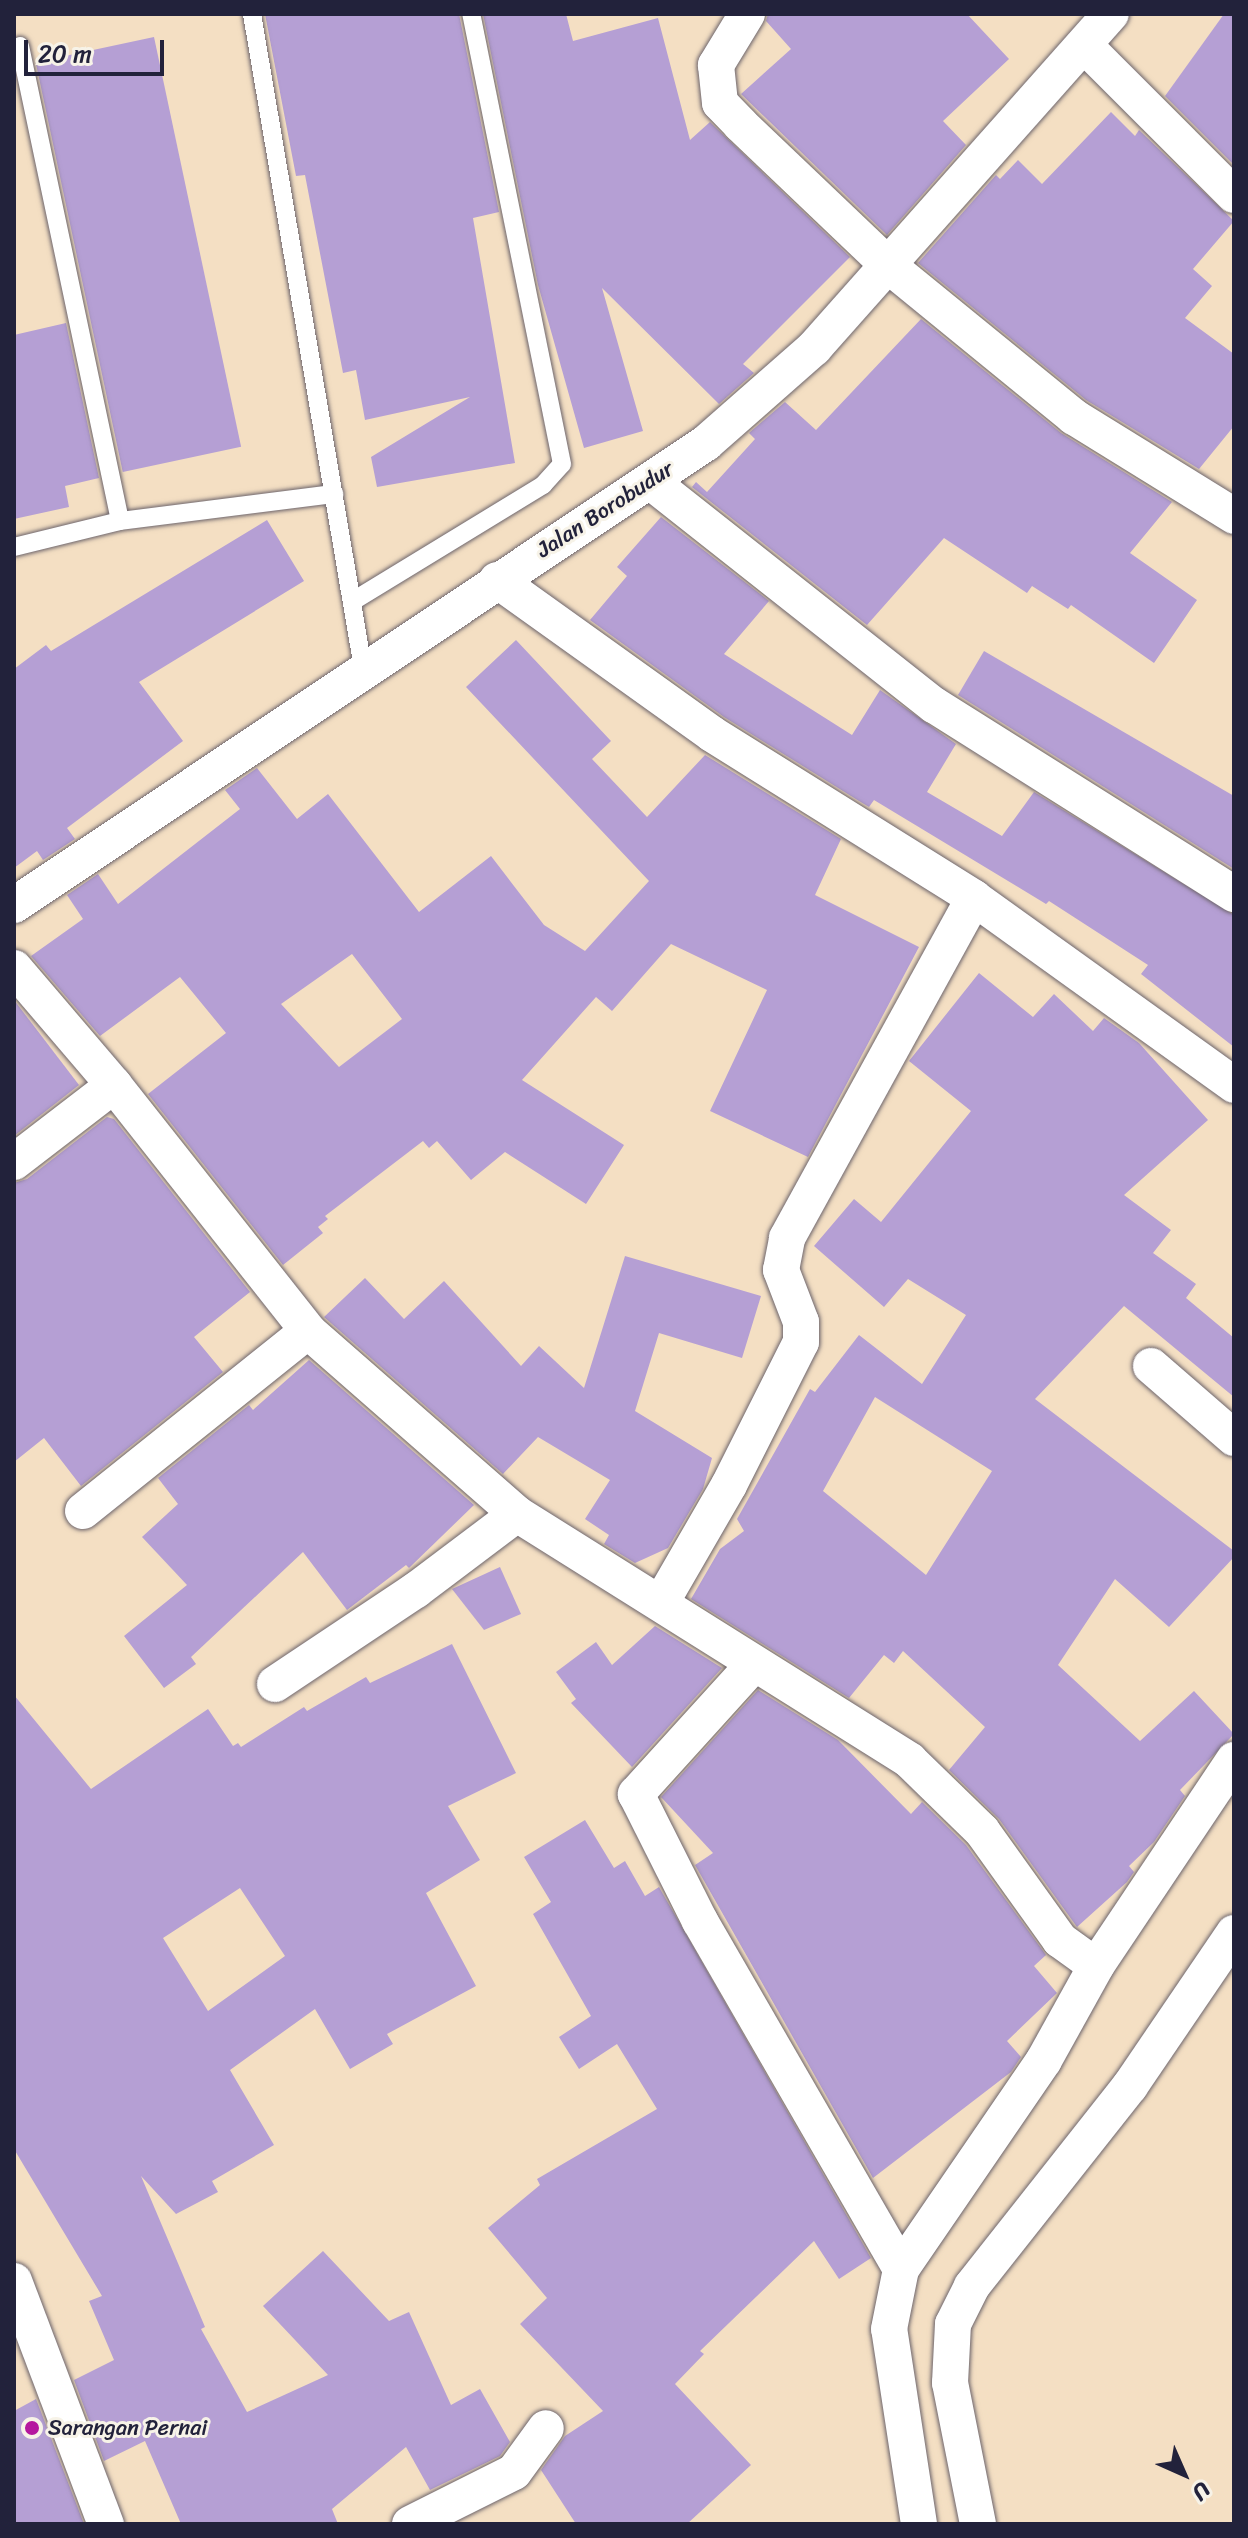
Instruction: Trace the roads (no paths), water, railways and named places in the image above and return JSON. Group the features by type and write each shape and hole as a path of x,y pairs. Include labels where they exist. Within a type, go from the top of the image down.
{"street":[{"path":"747,14 716,65 720,103 889,266 1074,417 1234,516"},
{"name":"Jalan Borobudur","path":"14,905 363,668 706,443 814,348 1111,14"},
{"path":"1084,45 1234,195"},
{"path":"650,481 934,705 1234,894"},
{"path":"497,580 712,734 974,898 1234,1085"},
{"path":"662,1601 729,1485 801,1342 801,1322 781,1270 787,1238 974,898"},
{"path":"14,968 114,1085 308,1331 517,1514 662,1601 754,1664 910,1761 982,1831 1060,1940 1096,1966"},
{"path":"14,1162 114,1085"},
{"path":"83,1511 308,1331"},
{"path":"1151,1366 1234,1438"},
{"path":"275,1684 416,1590 517,1514"},
{"path":"754,1664 636,1794 700,1921 901,2269"},
{"path":"919,2524 889,2329 901,2269 1044,2060 1096,1966 1213,1799 1234,1760"},
{"path":"978,2524 950,2383 953,2324 972,2286 1130,2086 1234,1933"},
{"path":"14,2281 106,2524"},
{"path":"410,2524 514,2472 546,2428"}],"lane":[{"path":"252,14 363,668"},
{"path":"353,601 543,485 562,464 471,14"},
{"path":"20,46 120,521"},
{"path":"14,547 120,521 334,494"}],"place":[{"name":"Sarangan Pernai","path":"32,2428"}]}
